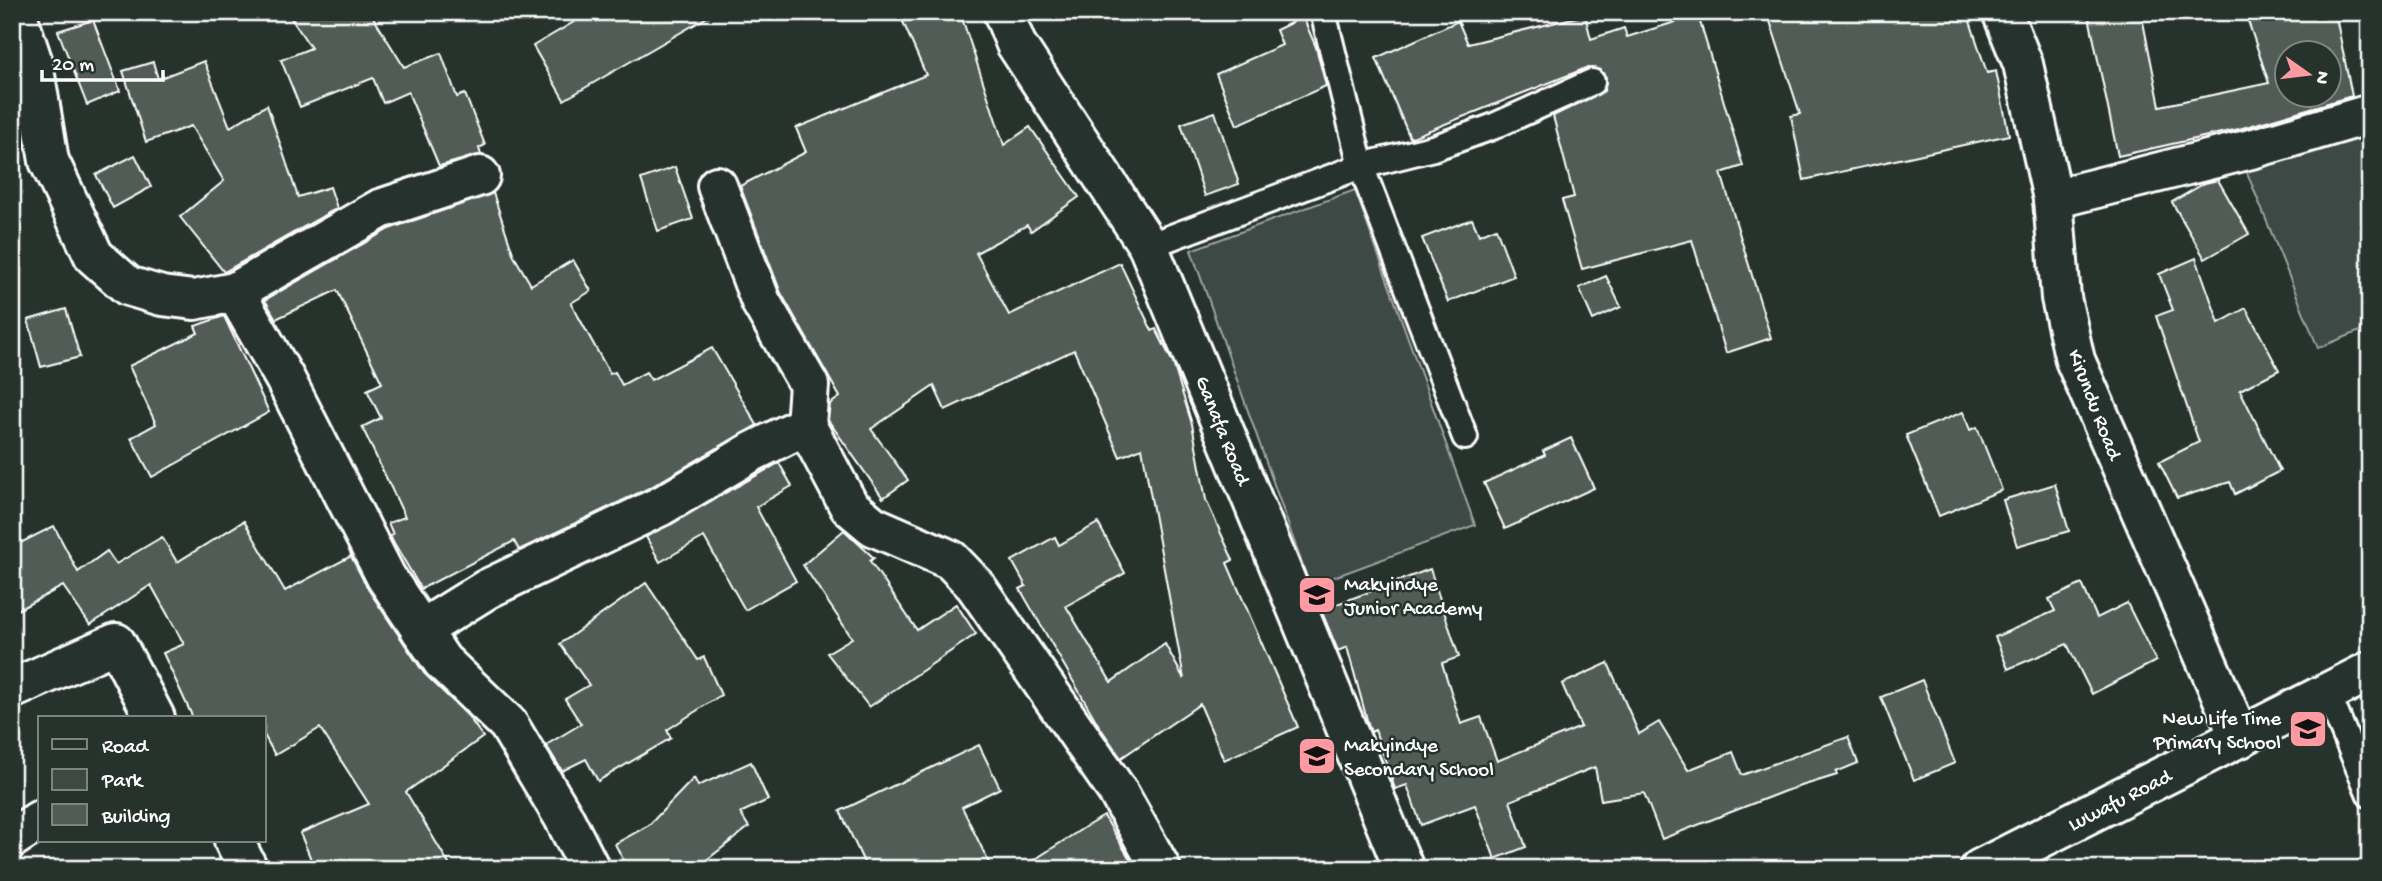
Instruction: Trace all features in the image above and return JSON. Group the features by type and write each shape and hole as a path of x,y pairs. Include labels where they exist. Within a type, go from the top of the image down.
{"street":[{"path":"16,12 33,63 49,161 94,256 128,286 162,296 194,300 235,292 380,209 480,176"},
{"name":"Ganafa Road","path":"1003,12 1017,44 1148,246 1404,869"},
{"name":"Kirundu Road","path":"2002,12 2023,64 2053,199 2061,298 2075,360 2240,737"},
{"path":"2053,199 2255,148 2370,114"},
{"path":"717,186 761,302 809,385 806,425 849,506 873,526 951,559 975,586 1118,792 1161,869"},
{"path":"235,292 285,379 386,577 442,661 508,724 564,816 590,869"},
{"path":"421,630 487,589 661,506 752,452 806,425"},
{"path":"12,689 116,643 154,716"},
{"name":"Luwafu Road","path":"2001,864 2370,671"},
{"path":"12,838 38,821"},
{"path":"234,842 248,869"}],"lane":[{"path":"1323,12 1361,166 1465,437"},
{"path":"1148,246 1361,166 1433,148 1492,127 1592,82"},
{"path":"2327,692 2370,795"}],"green space":[{"path":"2351,136 2370,142 2370,327 2318,348 2246,170"},
{"path":"1355,190 1475,525 1310,586 1191,250"}],"building":[{"path":"287,12 370,12 404,67 441,53 457,97 465,94 485,145 479,148 481,155 439,166 408,92 383,103 373,78 300,107 281,60 311,48"},
{"path":"591,12 716,12 564,100 533,46"},
{"path":"924,12 960,12 1004,145 1030,127 1079,197 1031,231 1027,225 976,253 1009,315 1120,263 1152,331 1156,329 1173,363 1192,424 1206,500 1233,560 1227,563 1298,727 1224,760 1200,704 1121,758 1099,726 1020,589 1026,586 1012,561 1055,537 1059,545 1098,523 1125,573 1066,606 1111,682 1165,644 1184,679 1142,448 1120,457 1074,350 945,410 934,386 871,429 908,480 883,498 828,420 830,404 840,397 781,293 740,186 806,152 796,128 926,75 903,22"},
{"path":"1767,12 1967,12 1987,73 1996,71 2009,135 1804,180 1791,116 1800,114"},
{"path":"2088,12 2141,12 2160,106 2269,83 2245,12 2335,12 2340,38 2274,38 2274,108 2311,108 2239,129 2118,156"},
{"path":"1585,15 1591,39 1624,28 1627,37 1698,15 1743,166 1721,173 1771,338 1726,353 1692,240 1582,269 1562,200 1574,197 1553,116 1604,91 1606,77 1600,70 1586,68 1410,138 1376,58 1458,21 1468,44"},
{"path":"1303,17 1316,47 1326,86 1237,125 1216,74 1282,45 1276,30"},
{"path":"93,20 120,91 87,105 58,31"},
{"path":"2344,56 2352,96 2344,98"},
{"path":"204,61 230,127 267,105 298,197 330,187 337,208 224,272 180,217 224,181 191,126 146,142 123,71 153,62 158,79"},
{"path":"1215,112 1239,184 1205,196 1181,124"},
{"path":"135,155 151,187 113,208 96,175"},
{"path":"675,167 693,219 658,231 641,179"},
{"path":"2218,180 2249,234 2205,259 2172,202 2205,183"},
{"path":"493,193 514,256 531,285 573,260 591,291 571,303 610,374 615,372 622,385 646,372 651,380 712,348 757,425 651,487 519,550 514,541 421,589 390,536 393,534 388,523 405,517 362,427 381,418 367,390 382,383 337,290 276,319 265,300 389,229"},
{"path":"1472,219 1479,235 1496,228 1514,276 1448,302 1422,238"},
{"path":"2196,258 2219,323 2246,308 2279,370 2240,390 2280,471 2235,494 2230,482 2177,498 2159,462 2199,442 2156,316 2173,310 2159,274"},
{"path":"1606,276 1621,307 1593,320 1579,288"},
{"path":"66,309 80,357 41,367 28,320"},
{"path":"224,316 269,412 152,477 131,438 156,424 129,366 198,333 195,326"},
{"path":"1963,412 1970,430 1977,427 2002,490 1939,516 1906,435"},
{"path":"1571,438 1594,488 1505,529 1484,483 1545,455 1543,451"},
{"path":"779,463 792,486 756,507 796,581 745,610 704,537 660,562 646,537"},
{"path":"2055,484 2069,531 2017,546 2003,500"},
{"path":"244,521 285,591 351,556 368,589 424,673 468,716 483,737 406,792 452,869 315,869 300,833 369,804 320,728 275,755 266,739 266,716 192,716 163,653 184,644 151,585 90,625 63,586 12,613 12,547 54,526 78,572 107,551 116,564 162,537 177,562"},
{"path":"844,530 874,558 870,561 917,630 956,604 976,634 869,707 827,653 852,638 803,565"},
{"path":"1430,569 1459,657 1442,663 1461,724 1481,717 1497,761 1581,727 1562,684 1608,663 1639,734 1659,722 1688,770 1733,752 1742,775 1848,737 1858,763 1836,772 1837,775 1785,791 1662,839 1644,793 1601,800 1595,767 1510,801 1526,847 1495,859 1475,805 1421,825 1407,785 1395,789 1375,730 1371,732 1369,727 1347,647 1338,651 1321,610"},
{"path":"646,583 698,660 704,657 721,695 667,730 671,738 598,781 586,759 562,771 546,745 581,724 565,699 589,685 560,644"},
{"path":"2082,584 2097,618 2127,603 2156,661 2092,694 2067,644 2008,669 1995,637 2055,611 2049,599"},
{"path":"1922,680 1955,763 1914,780 1881,697"},
{"path":"979,745 1000,788 962,807 992,869 867,869 840,811"},
{"path":"751,762 768,800 740,813 749,827 695,869 628,869 615,844 649,825 694,778 698,786"},
{"path":"1104,816 1136,869 1020,869 1085,827"}],"place":[{"name":"Makyindye Junior Academy","path":"1317,595"},
{"name":"New Life Time Primary School","path":"2308,729"},
{"name":"Makyindye Secondary School","path":"1317,756"}]}
